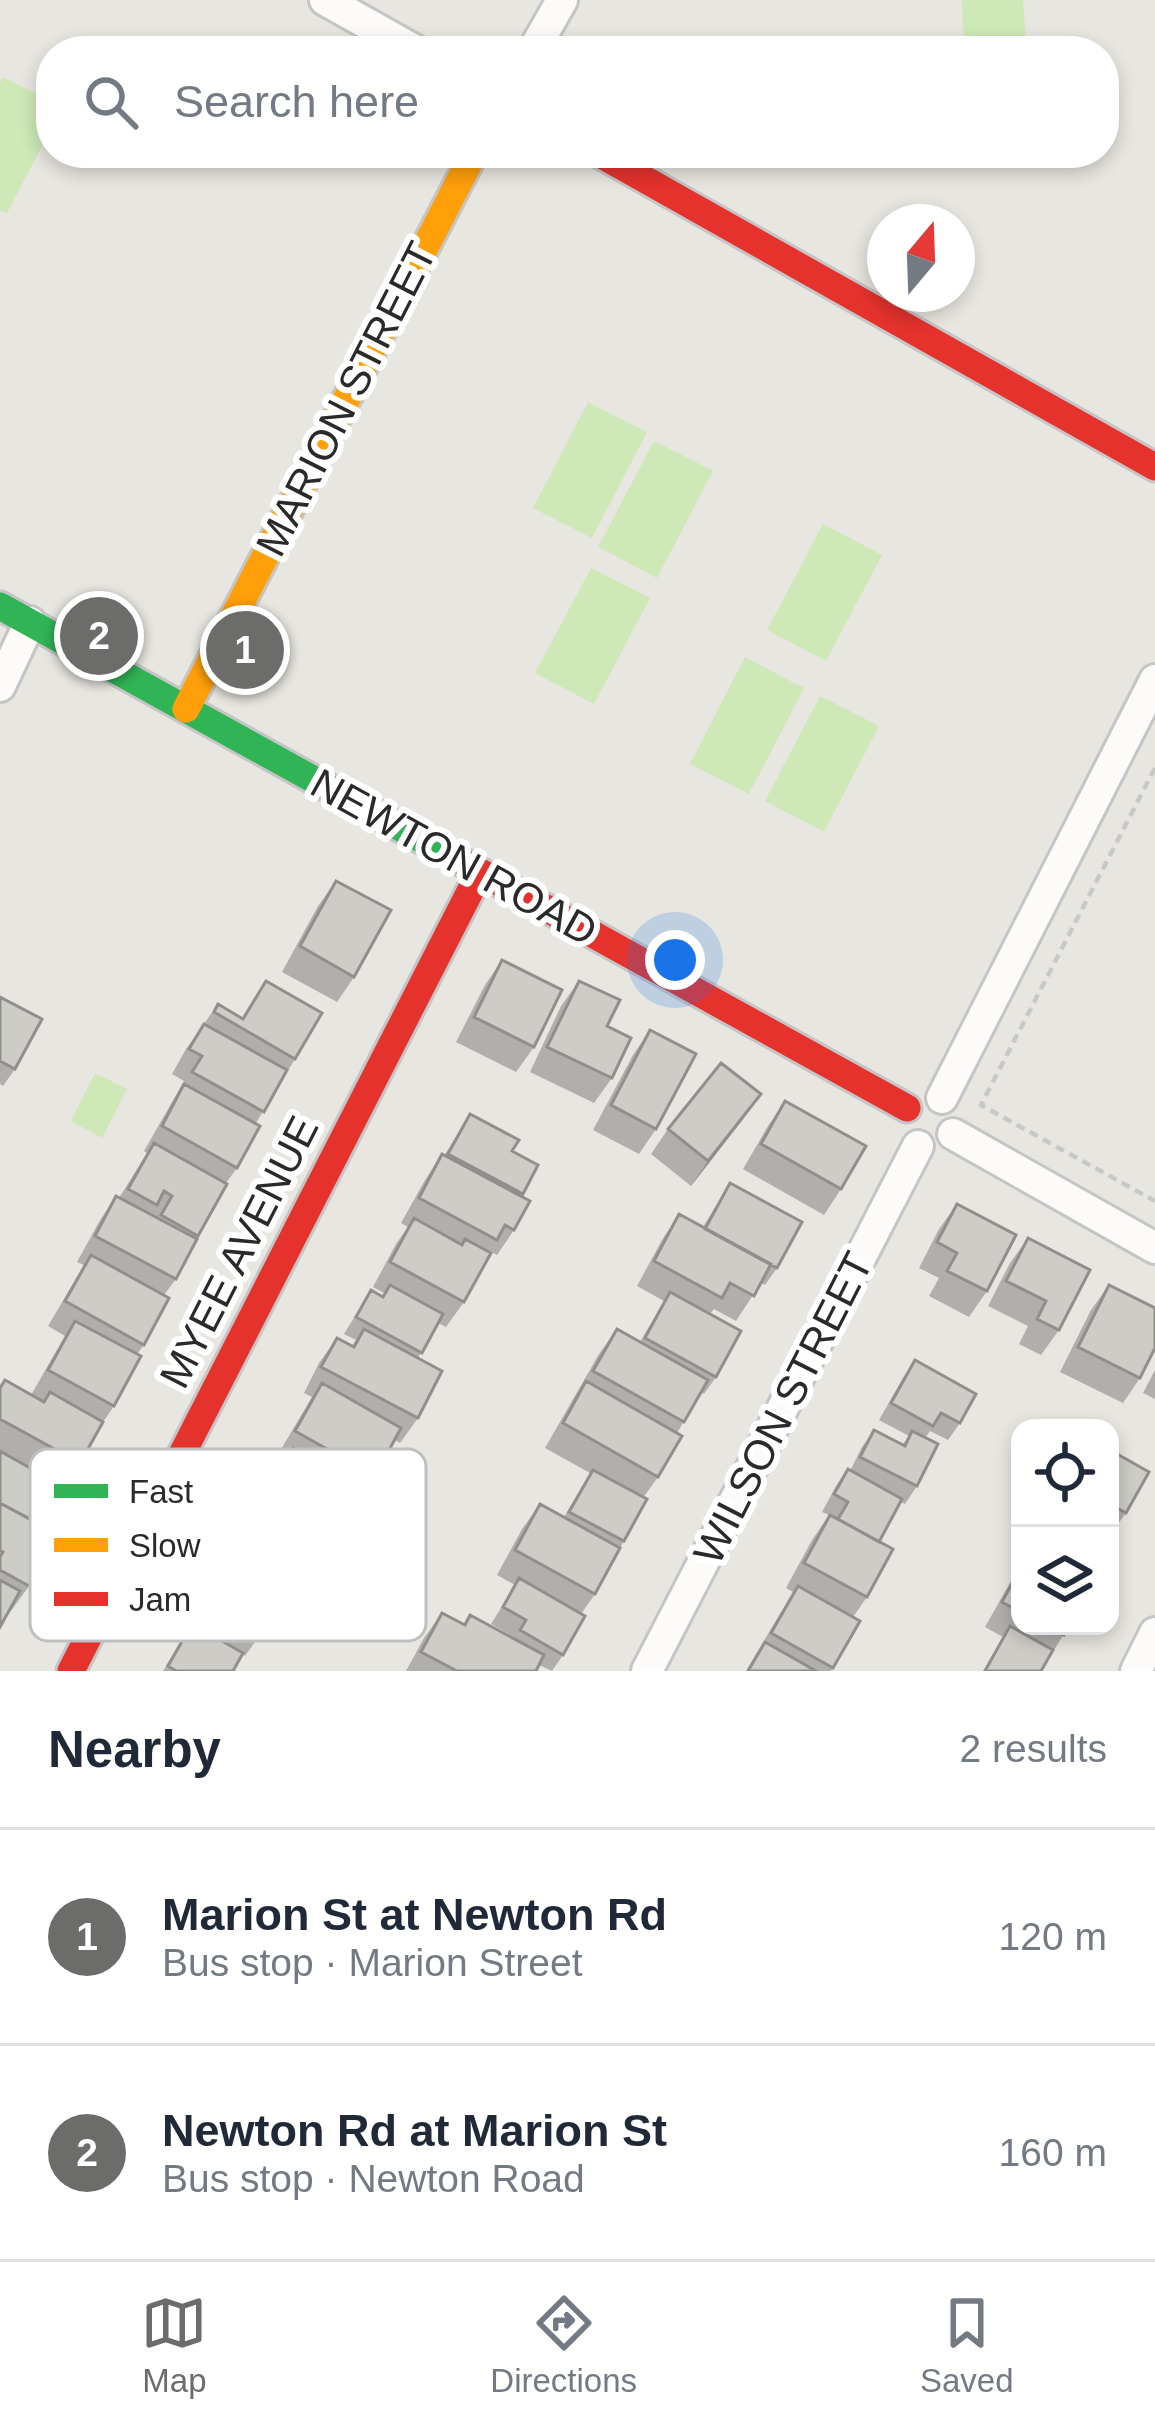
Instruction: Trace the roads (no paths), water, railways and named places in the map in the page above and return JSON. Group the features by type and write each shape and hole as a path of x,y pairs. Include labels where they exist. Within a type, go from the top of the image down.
{"street":[{"path":"325,0 389,36"},
{"path":"542,36 562,0"},
{"name":"MARION STREET","path":"186,709 466,168"},
{"path":"625,168 1155,467"},
{"name":"NEWTON ROAD","path":"0,605 907,1108"},
{"path":"0,686 30,622"},
{"path":"942,1098 1155,680"},
{"name":"MYEE AVENUE","path":"185,1449 480,872"},
{"path":"926,1096 942,1098 956,1118 949,1141 934,1148 918,1146 906,1133 907,1108 926,1096"},
{"path":"953,1134 1155,1248"},
{"name":"WILSON STREET","path":"647,1671 918,1146"},
{"path":"1136,1671 1155,1633"},
{"name":"MYEE AVENUE","path":"71,1671 86,1641"}],"place":[{"name":"Newton Rd at Marion St","path":"99,636"},
{"name":"Marion St at Newton Rd","path":"245,650"}]}
